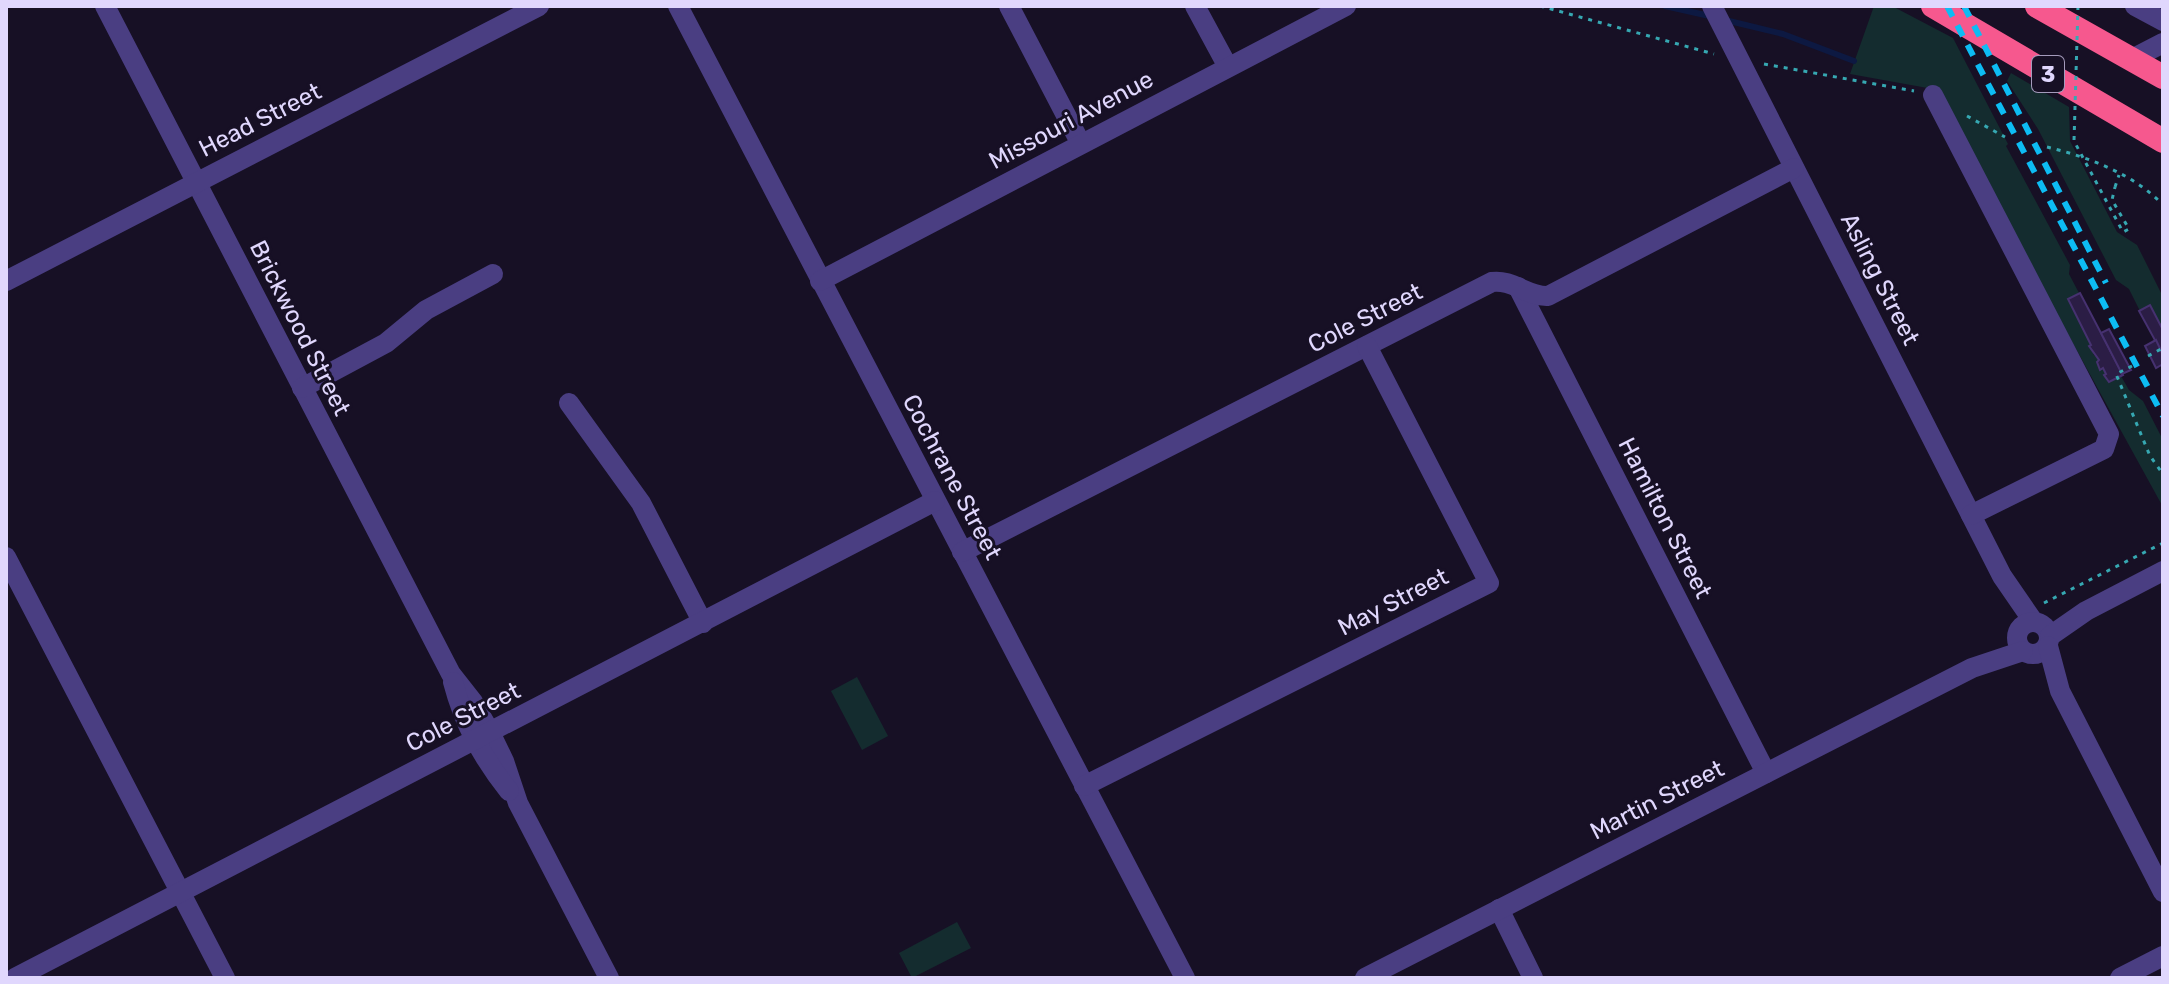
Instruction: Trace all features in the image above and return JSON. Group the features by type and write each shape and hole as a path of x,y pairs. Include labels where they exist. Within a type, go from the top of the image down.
{"highway":[{"name":"3","path":"1933,6 2163,141"},
{"name":"3","path":"2037,6 2163,77"}],"street":[{"name":"Brickwood Street","path":"105,6 451,674 473,702 482,736 504,761 518,803 609,978"},
{"name":"Head Street","path":"6,281 539,6"},
{"name":"Cochrane Street","path":"678,6 1183,976"},
{"path":"1009,6 1081,144"},
{"path":"1195,6 1228,67"},
{"name":"Missouri Avenue","path":"820,281 1346,6"},
{"name":"Asling Street","path":"1712,6 2163,892"},
{"path":"2135,6 2163,21"},
{"path":"2132,59 2163,43"},
{"path":"1933,95 2109,434 2104,449 1971,515"},
{"name":"Cole Street","path":"962,552 1492,282 1503,281 1535,295 1548,296 1794,168"},
{"path":"302,388 386,343 426,310 493,274"},
{"name":"Hamilton Street","path":"1518,287 1766,773"},
{"name":"May Street","path":"1084,786 1489,583 1367,346"},
{"path":"569,403 641,503 703,623"},
{"name":"Cole Street","path":"15,978 935,501"},
{"path":"6,557 225,978"},
{"name":"Martin Street","path":"1365,978 2034,634 2163,571"},
{"path":"1499,909 1533,978"},
{"path":"2120,978 2163,956"}],"path":[{"path":"1540,6 1694,50 1734,50 1933,95 2005,137"},
{"path":"2078,6 2074,141 2123,232 2129,229 2112,200 2119,175"},
{"path":"2047,147 2070,153 2137,182 2163,205"},
{"path":"2148,356 2163,348"},
{"path":"2132,366 2116,374 2150,456 2163,474"},
{"path":"2034,634 2163,543"}],"green space":[{"path":"1874,6 1892,6 1953,38 2070,265 2069,274 2079,293 2068,299 2091,345 2089,347 2099,360 2100,369 2103,368 2104,376 2110,382 2121,376 2129,390 2143,401 2163,440 2163,507 1933,89 1850,74"},
{"path":"2011,73 2069,107 2070,141 2117,232 2137,245 2163,297 2163,330 2150,306 2140,311 2129,289 2116,280 2038,129 2007,81"},
{"path":"857,677 888,736 862,750 831,691"},
{"path":"957,922 971,948 912,978 899,953"}],"building":[{"path":"2080,293 2123,375 2109,382 2103,368 2100,370 2099,360 2089,346 2068,299"},
{"path":"2150,305 2163,330 2162,353 2139,311"},
{"path":"2109,329 2131,370 2122,374 2101,333"},
{"path":"2156,340 2163,355 2163,364 2156,368 2145,346"}],"waterway":[{"path":"1665,6 1714,17"},
{"path":"1725,20 1783,34 1854,61"}],"railway":[{"path":"1947,6 2163,416"},
{"path":"1964,6 2106,283"}]}
